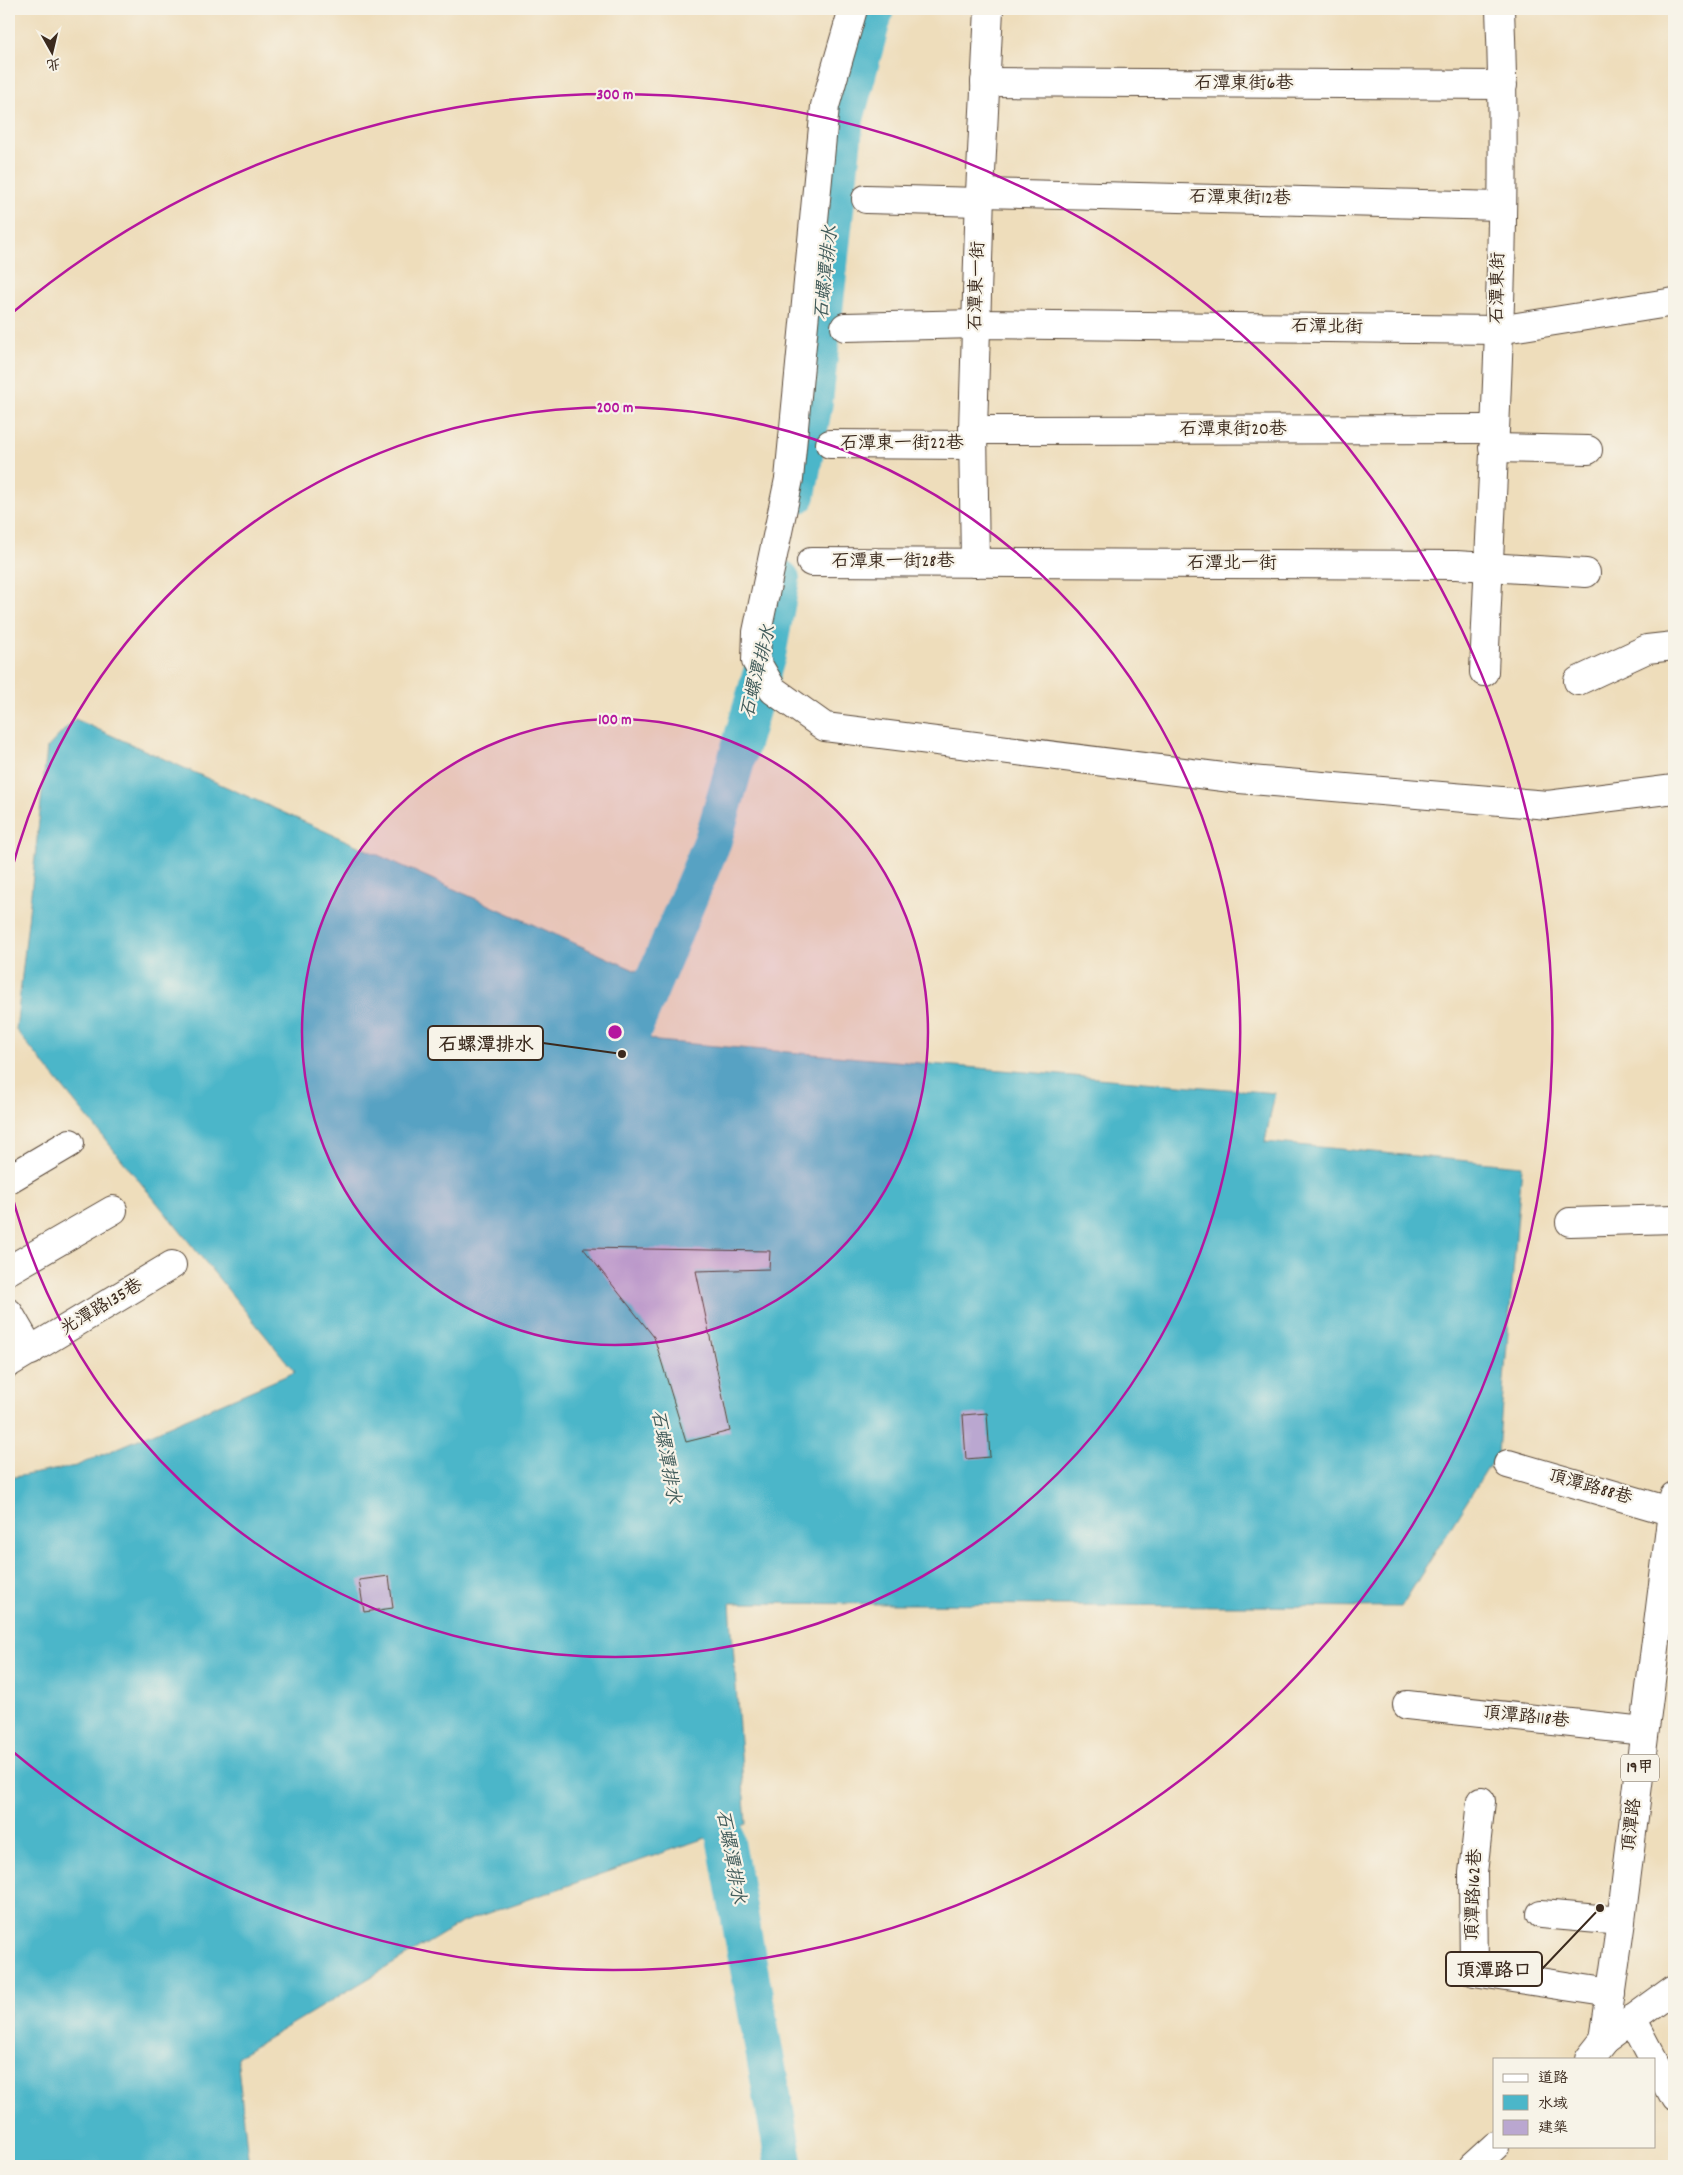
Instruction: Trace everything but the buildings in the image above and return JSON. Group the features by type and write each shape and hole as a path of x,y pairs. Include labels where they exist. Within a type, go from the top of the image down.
{"street":[{"path":"853,9 825,106 789,480 757,632 756,661 773,690 824,727 1238,779 1548,805 1674,789"},
{"name":"石潭東一街","path":"975,563 973,437 980,197 989,9"},
{"name":"石潭東街","path":"1484,672 1498,330 1501,206 1503,85 1500,9"},
{"name":"石潭東街6巷","path":"986,82 1503,85"},
{"name":"石潭東街12巷","path":"866,199 980,197 1501,206"},
{"name":"石潭北街","path":"845,327 977,324 1498,330 1674,302"},
{"name":"石潭東街20巷","path":"973,437 1494,438 1588,450"},
{"name":"石潭東一街22巷","path":"830,444 973,437"},
{"name":"石潭東一街28巷","path":"811,562 975,563"},
{"name":"石潭北一街","path":"975,563 1488,567 1586,574"},
{"path":"1578,681 1647,650 1674,646"},
{"path":"9,1179 70,1143"},
{"path":"9,1270 113,1210"},
{"path":"1570,1222 1674,1219"},
{"name":"光潭路135巷","path":"20,1357 172,1265"},
{"path":"9,1313 20,1357"},
{"name":"頂潭路88巷","path":"1508,1464 1674,1505"},
{"name":"頂潭路","path":"1596,2049 1611,1993 1622,1921 1644,1730 1674,1505"},
{"name":"頂潭路118巷","path":"1407,1706 1644,1730"},
{"name":"頂潭路162巷","path":"1481,1801 1473,1873 1474,1972 1611,1993"},
{"path":"1541,1914 1622,1921"},
{"path":"1596,2049 1632,2019 1674,1989"},
{"path":"1632,2019 1653,2058"},
{"path":"1656,2064 1674,2098"},
{"path":"1473,2166 1493,2148"}],"water":[{"path":"75,719 641,973 620,1025 657,1041 1275,1093 1265,1142 1522,1166 1498,1452 1401,1607 730,1603 746,1824 463,1922 237,2057 249,2166 9,2166 9,1478 76,1466 295,1372 16,1030 47,748"}],"waterway":[{"name":"石螺潭排水","path":"797,495 814,402 845,119 875,9"},
{"name":"石螺潭排水","path":"613,1077 713,840 767,655 781,579"},
{"name":"石螺潭排水","path":"715,1782 785,2166"}],"place":[{"name":"石螺潭排水","path":"622,1054"},
{"name":"頂潭路口","path":"1600,1908"}]}
